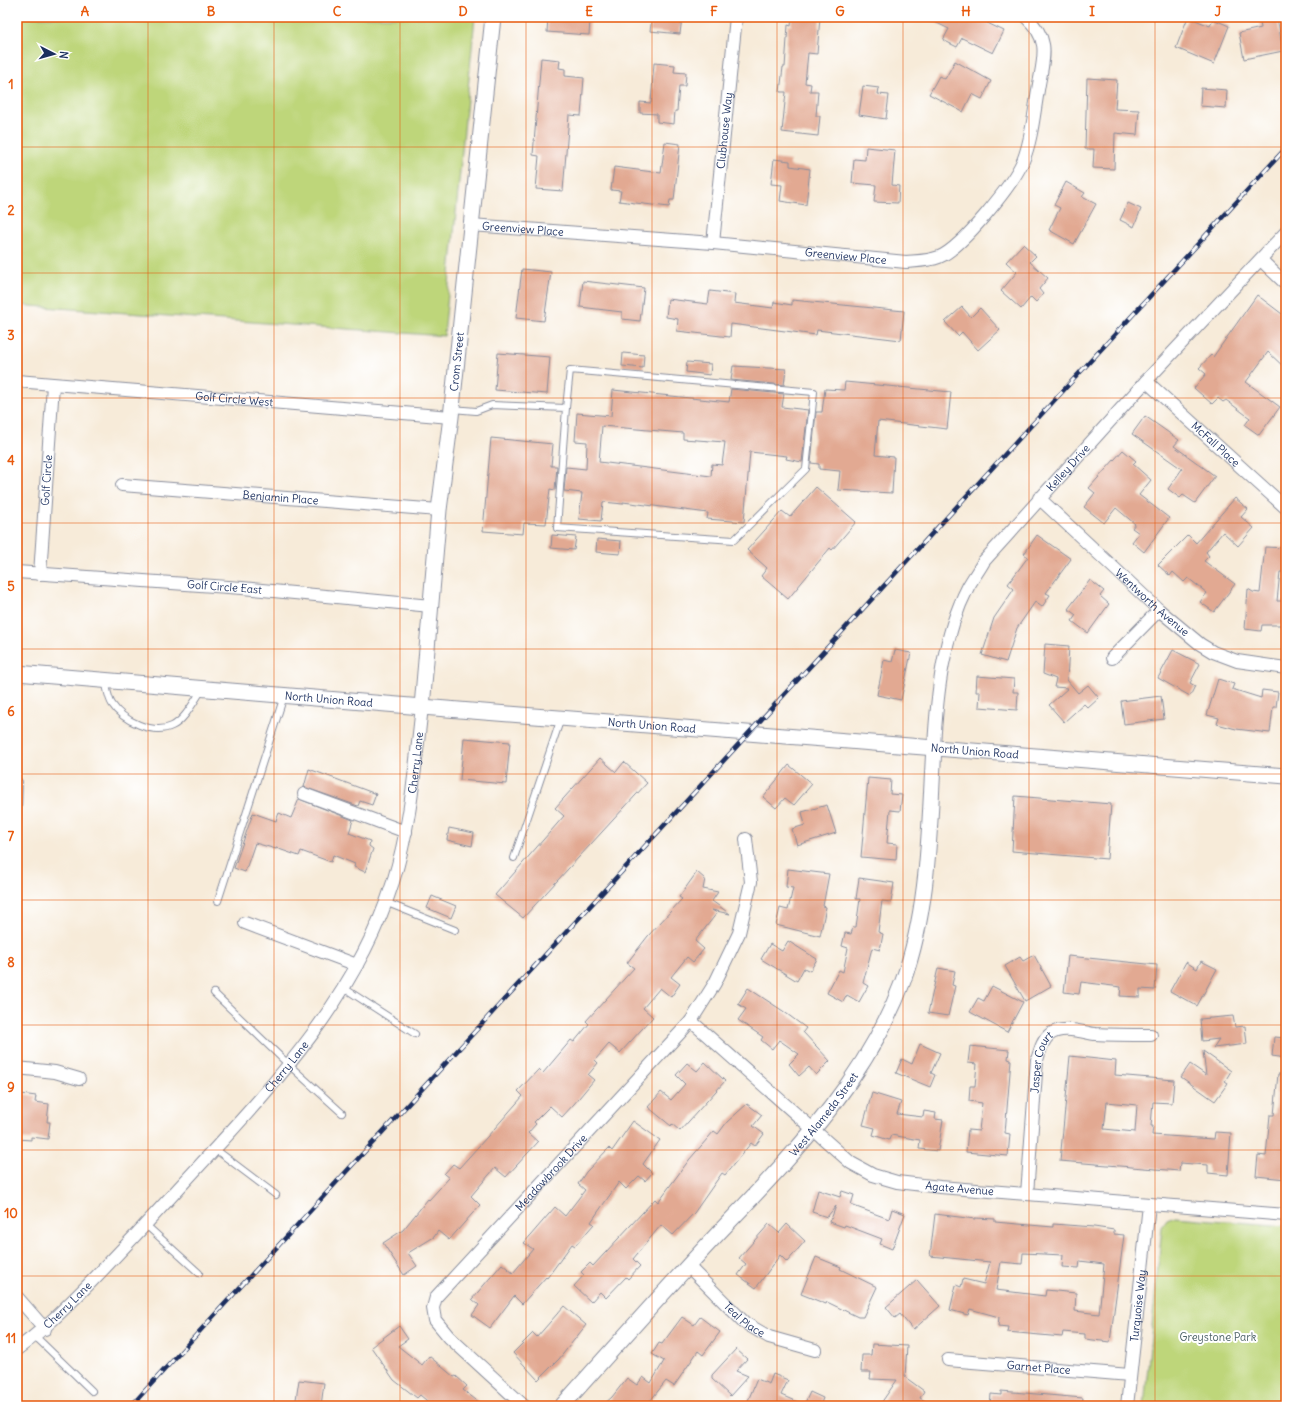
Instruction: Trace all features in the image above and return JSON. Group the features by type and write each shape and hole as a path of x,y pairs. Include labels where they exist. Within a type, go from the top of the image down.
{"street":[{"name":"Crom Street","path":"422,708 439,510 472,225 493,17"},
{"name":"Clubhouse Way","path":"713,243 736,17"},
{"name":"Greenview Place","path":"472,225 713,243 906,262 925,261 940,257 955,247 990,210 1011,183 1023,161 1031,135 1043,58 1043,39 1037,27 1026,17"},
{"name":"Kelley Drive","path":"934,747 943,664 954,621 968,587 984,561 1039,498 1146,381 1286,232"},
{"path":"1261,260 1286,284"},
{"name":"Golf Circle West","path":"17,381 53,386 451,413"},
{"name":"McFall Place","path":"1146,381 1286,508"},
{"name":"Golf Circle","path":"40,574 53,386"},
{"name":"Benjamin Place","path":"122,485 439,510"},
{"name":"Wentworth Avenue","path":"1039,498 1159,610 1200,644 1213,652 1237,661 1286,668"},
{"name":"Golf Circle East","path":"17,572 242,588 431,606"},
{"path":"1112,658 1159,610"},
{"name":"North Union Road","path":"17,673 422,708 934,747 1286,776"},
{"name":"Cherry Lane","path":"17,1350 40,1332 146,1224 215,1149 289,1065 336,1003 357,965 393,882 406,832 422,708"},
{"name":"West Alameda Street","path":"562,1406 688,1266 814,1131 850,1083 877,1039 903,980 918,924 924,892 934,747"},
{"path":"304,794 406,832"},
{"name":"Meadowbrook Drive","path":"524,1406 443,1330 435,1320 433,1308 436,1297 691,1021 715,983 739,933 751,882 746,839"},
{"path":"245,923 357,965"},
{"name":"Agate Avenue","path":"691,1021 851,1163 873,1175 897,1182 940,1187 1286,1215"},
{"name":"Jasper Court","path":"1028,1194 1037,1060 1044,1042 1050,1034 1056,1031 1077,1030 1094,1034 1151,1035"},
{"path":"17,1068 54,1072 79,1079"},
{"name":"Turquoise Way","path":"1127,1406 1148,1205"},
{"name":"Teal Place","path":"688,1266 745,1322 769,1337 815,1350"},
{"path":"17,1297 40,1332"},
{"name":"Garnet Place","path":"948,1360 1130,1375"}],"lane":[{"path":"570,370 814,392 806,470 734,540 557,528 566,408 570,370"},
{"path":"451,413 476,411 492,405 566,408"},
{"path":"104,680 111,704 128,720 151,728 172,726 184,716 203,689"},
{"path":"218,901 284,696"},
{"path":"514,858 561,718"},
{"path":"17,780 19,782 17,839"},
{"path":"385,902 456,930"},
{"path":"344,988 415,1034"},
{"path":"214,993 289,1065 342,1113"},
{"path":"215,1149 276,1195"},
{"path":"146,1224 199,1273"},
{"path":"40,1332 92,1391"}],"green space":[{"path":"17,17 475,17 444,336 17,305"},
{"name":"Greystone Park","path":"1175,1217 1286,1226 1286,1406 1144,1406 1162,1227 1167,1220"}],"building":[{"path":"548,17 585,17 585,20 590,20 589,35 547,32"},
{"path":"652,17 682,17 680,34 650,31"},
{"path":"792,17 820,17 817,54 808,53 805,83 811,84 810,91 818,91 816,116 820,116 818,136 782,132 786,92 780,92 783,67 785,67 788,25 791,26"},
{"path":"925,17 975,17 1004,31 993,53 962,38 957,47 943,40 949,29"},
{"path":"1188,17 1210,26 1213,19 1229,26 1214,64 1176,48"},
{"path":"1259,17 1277,17 1283,51 1244,59 1239,33 1261,28"},
{"path":"541,58 560,60 559,68 565,69 565,76 584,78 581,116 569,115 563,191 536,189 539,156 533,155"},
{"path":"955,61 991,81 982,99 972,94 963,112 929,94 939,76 945,79"},
{"path":"654,63 675,65 674,72 686,73 685,86 679,86 677,111 675,111 674,124 657,122 657,114 640,113 640,102 651,103"},
{"path":"1087,78 1117,80 1115,109 1139,110 1137,135 1115,133 1114,169 1093,168 1094,149 1085,149"},
{"path":"863,86 879,88 878,94 889,95 886,119 859,115"},
{"path":"1201,88 1227,90 1226,108 1200,106"},
{"path":"665,142 680,144 674,200 670,200 669,207 619,201 621,191 611,190 614,167 661,173"},
{"path":"866,147 895,150 892,185 899,186 898,203 874,202 876,185 852,183 854,159 865,160"},
{"path":"774,159 790,161 790,166 810,169 806,205 780,201 782,185 771,184"},
{"path":"1066,182 1085,193 1082,197 1096,204 1074,244 1049,230 1060,208 1054,205"},
{"path":"1128,203 1141,209 1134,227 1120,220"},
{"path":"1023,244 1036,256 1030,262 1048,278 1039,289 1043,294 1036,302 1031,297 1021,309 1001,291 1017,272 1006,262"},
{"path":"522,269 551,272 544,321 516,318"},
{"path":"583,281 644,288 640,321 622,319 622,312 580,307"},
{"path":"710,291 735,294 734,303 773,308 774,302 792,305 792,300 904,311 901,340 817,330 816,335 731,324 730,337 677,331 678,319 666,317 668,299 708,304"},
{"path":"1257,295 1286,317 1286,369 1268,352 1246,382 1280,407 1259,435 1245,425 1250,418 1226,400 1223,402 1218,398 1212,404 1194,388 1206,374 1199,368 1211,355 1213,357"},
{"path":"962,307 971,317 980,308 1000,330 978,350 962,332 958,336 945,322"},
{"path":"498,353 550,357 547,394 495,390"},
{"path":"623,353 644,355 643,368 622,366"},
{"path":"687,362 711,364 710,375 686,372"},
{"path":"733,366 786,369 784,385 731,380"},
{"path":"845,382 951,392 947,429 878,421 875,455 894,457 892,493 838,490 840,471 819,469 819,464 811,463 816,412 822,412 825,389 844,390"},
{"path":"731,389 784,394 782,407 808,410 802,462 786,459 787,456 750,452 744,522 707,519 708,513 623,502 623,504 603,502 601,521 579,519 582,493 564,491 566,467 586,469 587,442 575,441 577,413 611,416 613,390 729,402","holes":["602,426 683,433 683,439 725,442 722,465 712,464 711,476 599,462"]},
{"path":"1145,416 1179,440 1174,446 1215,476 1195,503 1183,495 1180,498 1168,489 1182,469 1132,434"},
{"path":"491,438 553,444 551,466 557,466 555,490 550,489 546,524 524,523 523,534 483,531"},
{"path":"1123,450 1136,461 1133,464 1151,480 1139,495 1169,518 1144,552 1132,542 1139,533 1132,528 1135,524 1116,508 1104,523 1084,507 1095,493 1089,488"},
{"path":"816,487 856,522 832,550 830,548 788,599 761,576 767,568 747,550 782,511 790,517"},
{"path":"1235,498 1248,509 1241,517 1254,528 1238,546 1223,532 1206,552 1209,556 1204,561 1235,584 1214,612 1200,602 1207,593 1188,578 1184,582 1173,572 1170,576 1158,565 1188,535 1196,543"},
{"path":"552,535 576,537 574,550 551,548"},
{"path":"1037,535 1071,559 1046,593 1050,595 1042,607 1035,602 1017,628 1006,662 982,655 994,618 1014,589 1008,584 1028,557 1024,554"},
{"path":"597,539 621,541 620,554 596,552"},
{"path":"1265,547 1286,548 1286,572 1280,572 1277,601 1286,601 1286,625 1262,625 1261,631 1245,629 1248,589 1253,592 1260,593"},
{"path":"1090,580 1104,591 1100,596 1109,604 1088,633 1072,621 1076,615 1068,609"},
{"path":"1045,644 1069,646 1067,680 1078,693 1088,685 1099,698 1088,708 1084,704 1064,722 1049,705 1068,688 1054,687 1056,679 1043,674"},
{"path":"895,650 911,653 901,700 877,695 884,660 892,662"},
{"path":"1173,650 1200,664 1190,683 1195,686 1190,696 1158,678"},
{"path":"977,676 1014,679 1013,692 1018,692 1017,710 979,707 980,692 976,692"},
{"path":"1218,679 1234,684 1232,689 1261,698 1262,690 1278,692 1276,707 1273,707 1270,733 1236,729 1217,724 1219,718 1207,715"},
{"path":"1161,696 1164,719 1124,724 1121,701"},
{"path":"464,738 510,742 506,784 460,780"},
{"path":"600,758 616,772 624,762 647,783 523,918 495,895 564,816 555,808"},
{"path":"789,765 812,784 794,805 785,798 776,808 763,797"},
{"path":"309,769 376,794 372,805 360,801 358,806 304,787"},
{"path":"868,778 891,780 890,794 902,795 900,811 890,810 887,843 897,844 896,860 861,857"},
{"path":"1015,796 1111,804 1107,859 1012,851"},
{"path":"299,799 353,820 349,833 370,841 369,846 373,849 365,872 354,867 355,864 333,855 331,862 301,851 299,856 255,843 245,872 234,868 253,813 276,821 279,813 291,818"},
{"path":"827,805 836,833 797,845 792,829 805,825 802,812"},
{"path":"449,828 474,833 472,846 447,840"},
{"path":"788,869 829,874 823,906 826,907 820,936 776,925 780,908 788,910 793,888 786,887"},
{"path":"697,872 705,879 703,889 718,892 712,901 730,914 712,910 717,913 695,941 704,949 693,962 687,957 671,977 680,984 671,997 660,988 643,1008 653,1017 620,1053 609,1044 595,1060 598,1063 588,1075 594,1080 574,1104 562,1117 550,1106 534,1122 536,1124 528,1133 538,1142 506,1177 495,1168 471,1196 480,1205 449,1240 438,1231 434,1237 408,1253 417,1266 404,1275 383,1243 403,1230 428,1199 429,1200 449,1178 444,1174 453,1164 459,1168 487,1137 523,1096 518,1091 539,1069 543,1073 571,1040 574,1042 589,1024 586,1021 634,968 627,963 648,936 682,899 679,897"},
{"path":"859,878 894,883 891,902 882,901 878,932 883,934 880,950 872,948 863,983 868,986 859,1002 847,995 843,1002 827,993 839,970 843,972 848,948 842,946 845,933 851,934 853,927 856,927 860,899 856,899"},
{"path":"432,896 456,906 451,918 427,908"},
{"path":"788,941 817,959 810,971 804,968 797,981 761,959 770,944 782,951"},
{"path":"1034,955 1051,986 1025,1001 1005,966 1020,957 1023,961"},
{"path":"1068,956 1157,965 1155,990 1140,989 1140,997 1120,996 1121,987 1081,982 1079,994 1064,992"},
{"path":"1201,961 1217,969 1197,1006 1170,991 1186,962 1197,969"},
{"path":"938,968 955,971 952,985 955,986 948,1016 928,1013"},
{"path":"992,986 1023,1002 1007,1032 970,1012 978,998 984,1001"},
{"path":"748,988 806,1028 803,1032 830,1061 816,1075 809,1067 799,1076 789,1064 799,1054 779,1040 772,1049 761,1040 763,1037 738,1020 746,1009 738,1004"},
{"path":"1233,1016 1235,1027 1245,1026 1247,1044 1213,1048 1219,1039 1202,1041 1200,1019"},
{"path":"1274,1037 1286,1038 1286,1058 1272,1056"},
{"path":"920,1044 940,1053 931,1073 935,1075 930,1087 896,1073 902,1059 912,1064"},
{"path":"970,1046 1009,1050 1008,1059 1011,1060 1005,1133 1010,1134 1008,1156 966,1152 968,1130 979,1131 982,1103 969,1101 970,1086 975,1086 977,1064 968,1063"},
{"path":"1203,1051 1231,1071 1225,1081 1228,1083 1215,1101 1181,1077 1190,1064 1206,1075"},
{"path":"1070,1056 1116,1061 1115,1075 1174,1080 1172,1103 1153,1102 1151,1126 1153,1126 1152,1135 1214,1139 1215,1132 1231,1133 1228,1175 1208,1173 1208,1165 1180,1163 1179,1171 1060,1161","holes":["1107,1102 1137,1105 1135,1132 1104,1129"]},
{"path":"705,1062 725,1081 680,1131 672,1124 671,1126 648,1107 661,1092 671,1100 685,1084 676,1075 687,1063 697,1071"},
{"path":"1278,1074 1286,1074 1286,1179 1256,1176 1258,1155 1266,1156 1270,1115 1274,1115"},
{"path":"872,1093 901,1102 897,1114 923,1117 924,1111 936,1113 935,1119 943,1120 938,1151 919,1149 920,1140 891,1135 889,1140 873,1135 875,1128 863,1125"},
{"path":"21,1094 36,1096 35,1102 49,1104 47,1122 50,1122 48,1139 31,1137 31,1140 17,1139 17,1111 19,1111"},
{"path":"747,1104 762,1115 753,1126 764,1134 755,1146 751,1143 725,1175 722,1173 694,1213 673,1235 661,1225 633,1259 640,1266 628,1279 626,1277 606,1298 600,1292 591,1302 574,1286 584,1275 581,1272 590,1263 593,1266 655,1199 658,1202 689,1160 714,1131 718,1134 727,1122"},
{"path":"633,1121 660,1140 643,1164 652,1173 645,1181 639,1176 626,1189 619,1182 591,1222 594,1224 575,1246 572,1244 547,1278 546,1277 522,1304 514,1296 490,1328 472,1315 479,1305 472,1299 502,1264 513,1273 533,1249 524,1243 555,1207 565,1216 585,1190 578,1184 586,1172 609,1148 612,1151"},
{"path":"818,1190 840,1197 842,1191 854,1195 851,1205 889,1219 892,1209 905,1214 892,1249 880,1244 882,1239 845,1225 844,1227 830,1222 836,1206 827,1217 812,1212"},
{"path":"935,1214 975,1219 995,1219 995,1222 1053,1227 1053,1224 1114,1230 1114,1234 1124,1235 1110,1342 1085,1339 1085,1334 1063,1332 1062,1337 1007,1332 1008,1327 998,1326 999,1317 970,1309 968,1315 950,1310 956,1285 961,1287 963,1279 984,1284 990,1262 930,1256","holes":["1023,1253 1063,1255 1062,1267 1079,1268 1080,1261 1104,1264 1099,1314 1075,1311 1076,1293 1046,1290 1045,1296 996,1290 1001,1262 1022,1264"]},
{"path":"769,1224 779,1233 787,1224 805,1241 787,1262 780,1255 756,1288 738,1275 746,1264 739,1258"},
{"path":"816,1257 841,1267 840,1269 877,1287 863,1317 858,1317 827,1302 826,1304 801,1294"},
{"path":"917,1280 940,1306 913,1330 900,1314 895,1318 886,1307"},
{"path":"564,1306 586,1325 559,1359 538,1380 513,1353 533,1333 537,1337"},
{"path":"682,1317 694,1325 700,1317 720,1332 703,1355 698,1351 674,1386 666,1381 646,1406 602,1406 612,1397 627,1378 637,1385 643,1377 651,1383 664,1361 652,1354 659,1343 662,1344"},
{"path":"399,1326 408,1339 398,1346 422,1365 429,1356 467,1386 463,1390 484,1406 433,1406 420,1395 417,1398 394,1380 371,1347"},
{"path":"872,1344 907,1346 905,1377 924,1391 920,1398 933,1406 879,1406 897,1380 870,1379 871,1372 861,1372 862,1355 871,1355"},
{"path":"736,1349 747,1359 736,1371 748,1376 730,1396 712,1379 712,1375"},
{"path":"773,1374 788,1380 781,1395 804,1405 810,1392 823,1398 820,1406 753,1406 747,1403 757,1379 769,1384"},
{"path":"299,1380 324,1383 321,1406 295,1406"},
{"path":"1001,1391 1083,1398 1082,1406 990,1406 991,1394 1001,1395"}],"railway":[{"path":"131,1406 1286,148"}]}
